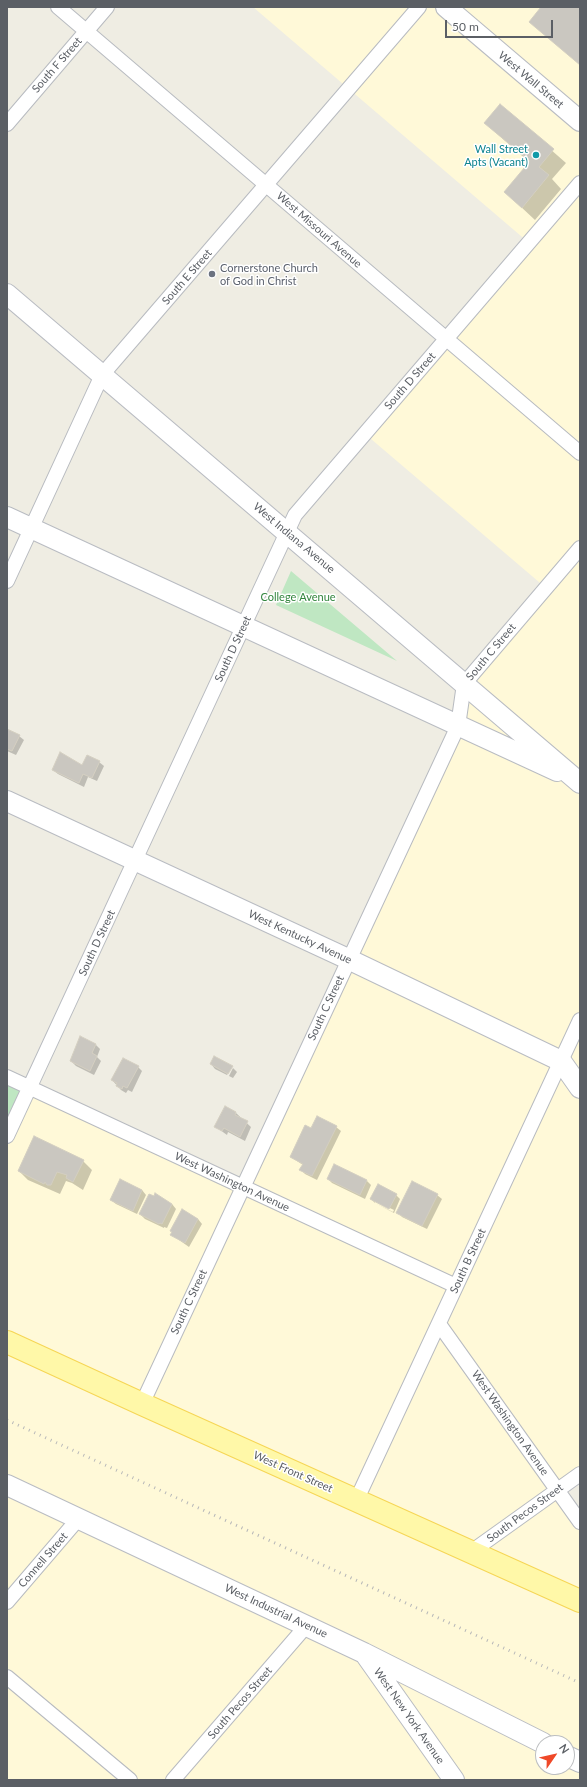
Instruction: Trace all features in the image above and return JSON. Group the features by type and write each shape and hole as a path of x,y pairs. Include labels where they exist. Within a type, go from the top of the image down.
{"main road":[{"name":"West Front Street","path":"7,1342 580,1601"}],"street":[{"name":"West Missouri Avenue","path":"58,7 580,453"},
{"name":"South F Street","path":"7,124 107,7"},
{"name":"South E Street","path":"7,581 102,375 419,7"},
{"name":"West Wall Street","path":"446,7 580,121"},
{"name":"South D Street","path":"7,1136 288,533 295,515 580,183"},
{"name":"West Indiana Avenue","path":"7,294 579,782"},
{"path":"7,517 579,782"},
{"name":"South C Street","path":"142,1404 458,726 464,684 580,548"},
{"name":"West Kentucky Avenue","path":"7,801 561,1061 580,1088"},
{"name":"South B Street","path":"356,1501 440,1324 456,1286 580,1020"},
{"name":"West Washington Avenue","path":"7,1077 456,1286"},
{"name":"West Washington Avenue","path":"440,1324 580,1522"},
{"name":"South Pecos Street","path":"471,1552 580,1474"},
{"name":"West Industrial Avenue","path":"7,1485 364,1652 535,1740"},
{"name":"Connell Street","path":"7,1602 79,1518"},
{"name":"South Pecos Street","path":"173,1780 306,1625"},
{"name":"West New York Avenue","path":"364,1652 454,1780"},
{"path":"7,1677 130,1780"}],"shaded area":[{"path":"253,7 580,7 580,1470 557,1490 580,1522 580,1780 7,1780 7,1138 30,1088 243,1187 474,690 466,682 546,588 364,433 528,242"}],"green space":[{"name":"College Avenue","path":"291,571 397,661 276,605"},
{"path":"7,1077 30,1088 7,1136"}],"building":[{"path":"541,7 580,7 580,65 529,22"},
{"name":"Wall Street Apts (Vacant)","path":"500,104 554,149 539,167 549,175 522,208 504,192 530,161 484,123"},
{"path":"7,729 20,735 12,751 7,749"},
{"path":"60,752 82,765 87,755 100,761 92,778 83,774 79,783 52,770"},
{"path":"80,1036 96,1044 92,1053 97,1056 90,1071 70,1061"},
{"path":"214,1056 233,1066 228,1074 210,1064"},
{"path":"123,1058 139,1066 127,1088 123,1086 122,1089 116,1086 117,1083 111,1080"},
{"path":"225,1106 236,1112 235,1115 248,1121 240,1137 224,1128 222,1131 214,1127"},
{"path":"317,1116 337,1126 312,1176 299,1170 303,1164 290,1157 305,1125 311,1128"},
{"path":"34,1136 84,1160 73,1182 66,1178 67,1175 57,1172 51,1185 47,1185 45,1182 44,1184 18,1171"},
{"path":"334,1164 367,1180 360,1195 327,1179"},
{"path":"120,1179 142,1190 133,1211 110,1200"},
{"path":"412,1181 438,1194 422,1226 396,1213"},
{"path":"378,1184 397,1194 389,1209 370,1199"},
{"path":"155,1193 172,1204 162,1224 139,1214 149,1194 154,1196"},
{"path":"182,1209 198,1219 185,1243 170,1235 172,1232 170,1231"}],"railway":[{"path":"7,1420 580,1683"}],"place":[{"name":"Wall Street Apts (Vacant)","path":"536,155"},
{"name":"Cornerstone Church of God in Christ","path":"212,274"}]}
